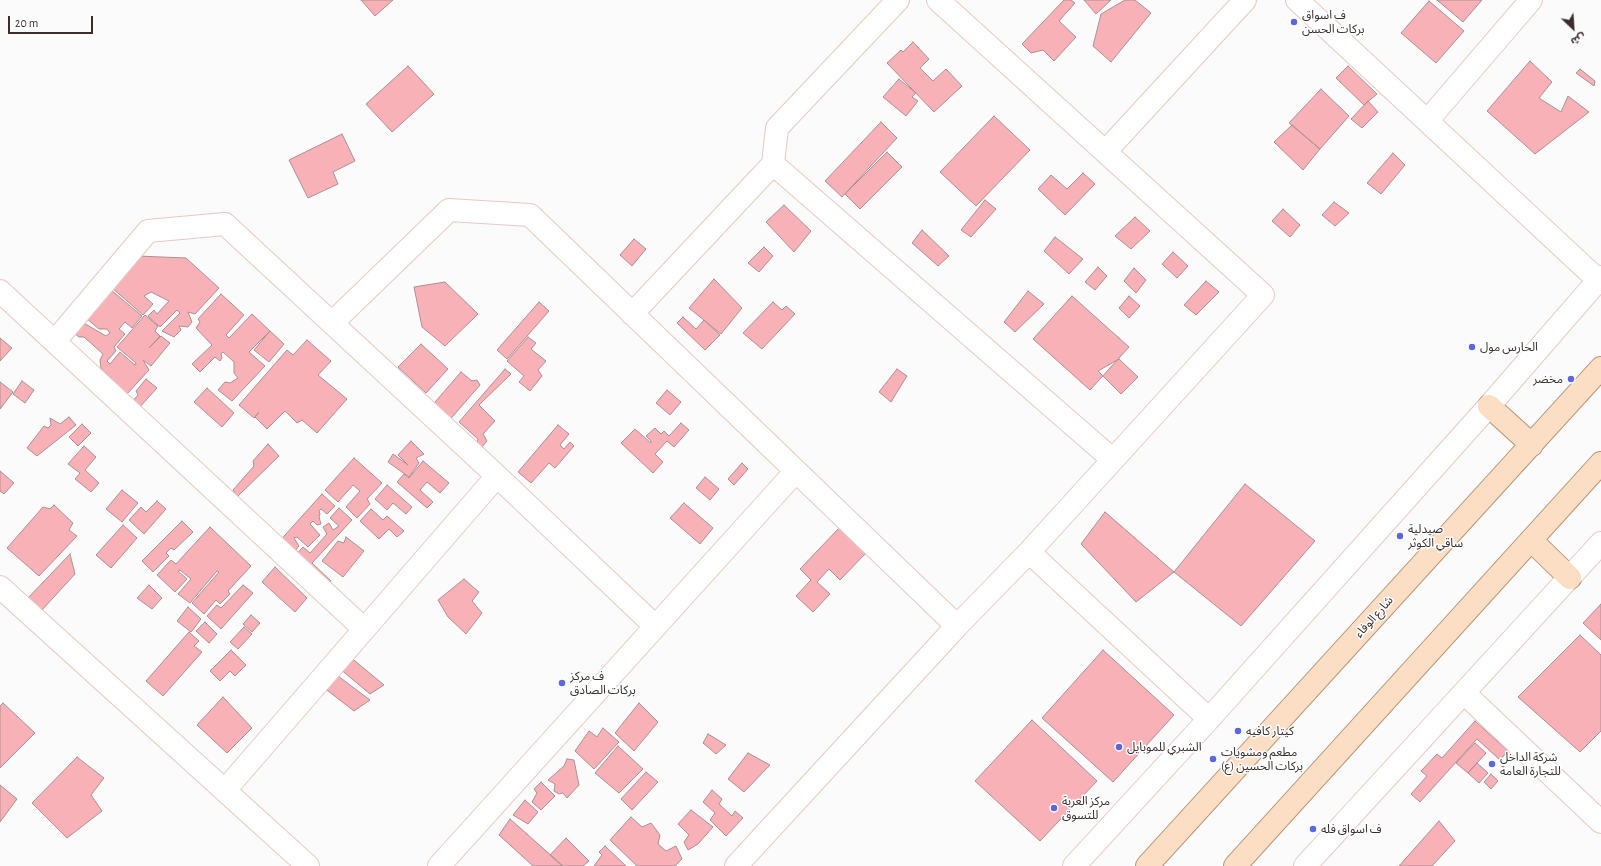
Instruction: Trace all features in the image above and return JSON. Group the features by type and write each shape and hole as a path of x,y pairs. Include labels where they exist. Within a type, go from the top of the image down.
{"main road":[{"name":"شارع الوفاء","path":"1147,866 1601,368"},
{"path":"1489,406 1532,445"},
{"path":"1234,866 1601,463"},
{"path":"1531,540 1570,578"}],"street":[{"path":"632,314 772,164 777,128 898,0"},
{"path":"736,866 957,626 1029,552 1112,459 1263,295 938,0"},
{"path":"1105,152 1245,0"},
{"path":"1074,866 1209,719 1489,406 1599,278 1297,0"},
{"path":"1428,120 1531,0"},
{"path":"772,164 1112,459"},
{"path":"332,323 449,210 530,215 957,626"},
{"path":"55,341 148,230 224,224 497,476 655,626"},
{"path":"0,290 364,630"},
{"path":"439,866 796,471"},
{"path":"226,789 497,476"},
{"path":"1306,866 1601,543"},
{"path":"1029,552 1209,719"},
{"path":"0,587 226,789 295,862"},
{"path":"1464,693 1601,822"}],"building":[{"path":"361,0 393,0 375,16"},
{"path":"1064,0 1071,0 1075,3 1059,21 1076,37 1054,61 1043,50 1031,53 1022,44"},
{"path":"1084,0 1111,0 1096,14"},
{"path":"1125,0 1135,0 1151,13 1111,62 1093,46 1101,14"},
{"path":"1437,0 1482,0 1463,22"},
{"path":"1429,1 1464,31 1436,63 1401,33"},
{"path":"913,42 929,59 920,68 933,81 946,69 962,86 934,112 887,63 901,50 903,52"},
{"path":"1530,61 1552,82 1539,98 1561,112 1568,96 1589,112 1535,154 1487,111"},
{"path":"408,66 434,94 392,132 366,104"},
{"path":"1348,66 1377,94 1364,105 1336,78"},
{"path":"1580,69 1595,81 1594,86 1576,73"},
{"path":"899,79 916,93 912,97 918,101 906,116 883,97"},
{"path":"1321,89 1349,116 1320,149 1289,123"},
{"path":"1368,101 1378,112 1362,128 1351,119"},
{"path":"994,116 1030,150 976,206 940,172"},
{"path":"881,122 897,138 842,197 825,181"},
{"path":"1292,125 1320,149 1303,170 1274,142"},
{"path":"342,134 355,161 333,172 338,184 308,198 289,160"},
{"path":"887,152 902,167 860,209 845,194"},
{"path":"1393,153 1405,165 1381,194 1367,183"},
{"path":"1083,173 1095,184 1065,215 1038,189 1051,175 1067,189"},
{"path":"985,200 996,209 971,237 961,230"},
{"path":"1334,202 1349,213 1335,226 1322,215"},
{"path":"784,205 811,231 794,252 766,222"},
{"path":"1283,209 1300,225 1290,237 1272,221"},
{"path":"1135,217 1150,231 1131,249 1115,236"},
{"path":"922,230 949,256 938,266 912,243"},
{"path":"1055,237 1083,259 1069,274 1044,251"},
{"path":"634,239 646,249 632,266 620,255"},
{"path":"764,247 773,256 759,272 748,263"},
{"path":"1173,252 1188,266 1177,278 1162,264"},
{"path":"137,256 186,258 219,288 195,314 188,312 192,322 188,327 179,326 181,330 174,337 162,331 180,313 177,310 160,327 148,316 154,310 157,314 169,301 151,292 144,296 153,304 143,315 111,287"},
{"path":"1098,267 1107,276 1095,290 1085,282"},
{"path":"1134,268 1146,280 1136,293 1124,281"},
{"path":"714,279 742,308 721,334 689,308"},
{"path":"1206,281 1219,292 1196,315 1184,305"},
{"path":"445,282 478,314 445,346 422,327 414,287"},
{"path":"111,290 142,316 132,328 125,322 119,329 125,334 114,347 116,351 107,361 110,364 120,352 135,365 136,363 117,347 145,315 158,326 155,331 160,336 149,348 161,336 170,343 151,366 143,360 149,370 127,394 101,369 100,360 103,354 84,337 79,337 75,334 82,322 106,336 110,333 107,329 99,329 86,318"},
{"path":"1028,291 1044,304 1015,332 1004,322"},
{"path":"221,294 244,315 226,335 229,338 252,314 270,331 249,352 265,366 232,401 218,390 225,382 230,383 238,378 234,373 234,362 223,352 221,354 222,358 220,361 215,357 200,372 192,364 212,345 196,328 200,322 198,319"},
{"path":"1072,296 1129,347 1090,390 1033,339"},
{"path":"1129,296 1140,306 1129,318 1119,308"},
{"path":"539,302 549,311 507,359 497,350"},
{"path":"773,302 782,310 786,306 795,314 762,349 743,333"},
{"path":"683,317 696,329 704,320 720,335 705,350 677,323"},
{"path":"270,331 284,344 269,362 254,350"},
{"path":"528,337 536,343 531,349 546,361 538,370 542,376 530,391 519,382 524,376 507,361"},
{"path":"0,338 12,348 0,361"},
{"path":"307,340 331,361 318,375 347,399 317,433 302,420 297,423 285,411 267,429 255,417 259,412 254,418 239,405 287,350 293,355"},
{"path":"421,344 448,369 426,393 398,367"},
{"path":"1119,359 1138,377 1121,394 1098,371"},
{"path":"505,369 511,374 479,405 495,421 483,434 487,441 482,447 477,443 478,439 459,422"},
{"path":"897,369 907,376 891,402 879,392"},
{"path":"461,372 472,381 477,380 480,385 446,424 429,409"},
{"path":"146,379 157,388 138,409 131,403 138,395 136,391"},
{"path":"22,381 34,390 25,403 13,394"},
{"path":"0,382 13,392 0,409"},
{"path":"207,388 234,413 222,427 194,402"},
{"path":"667,390 681,402 670,415 656,403"},
{"path":"69,417 76,425 37,456 27,448 44,426 48,428 51,425 50,418 60,424"},
{"path":"681,423 689,430 674,447 667,441 655,454 663,462 653,473 621,443 635,429 651,443 646,436 655,428 661,434 664,431 669,436"},
{"path":"82,424 91,433 78,446 69,437"},
{"path":"558,425 569,434 560,445 564,449 570,442 574,446 555,468 549,463 531,483 518,472"},
{"path":"411,441 424,454 416,458 419,463 409,477 388,462 393,454 408,465 398,455"},
{"path":"268,444 279,456 237,497 233,490 254,466 253,461"},
{"path":"84,446 96,457 85,470 99,483 91,492 75,479 80,473 68,464"},
{"path":"354,458 382,483 367,499 370,504 357,518 346,507 360,491 353,485 338,502 325,490"},
{"path":"423,461 449,483 440,493 427,482 420,490 433,502 427,508 397,482 404,474 409,478"},
{"path":"742,463 748,469 734,485 728,479"},
{"path":"0,471 14,483 4,494 0,491"},
{"path":"705,477 719,489 710,500 696,488"},
{"path":"1245,484 1315,541 1241,626 1174,572"},
{"path":"387,485 412,507 406,514 393,503 387,510 375,499"},
{"path":"122,490 138,503 122,522 106,509"},
{"path":"322,494 335,506 327,514 321,509 319,511 321,524 317,525 313,521 310,524 320,535 308,547 297,537 294,538 299,546 291,556 277,544"},
{"path":"157,501 166,509 144,534 129,520 141,507 146,512"},
{"path":"684,503 713,528 700,544 670,518"},
{"path":"54,505 73,523 69,530 77,536 39,576 7,548 43,507 50,509"},
{"path":"339,508 352,520 312,563 331,581 323,590 291,560 303,547 310,553 327,534 323,527 329,523 333,530 339,526 330,518"},
{"path":"371,509 383,520 387,516 404,531 397,537 389,529 379,539 360,521"},
{"path":"1105,512 1174,572 1136,602 1081,544"},
{"path":"182,521 193,532 174,550 171,548 166,553 169,556 153,572 142,561"},
{"path":"123,525 137,538 111,568 96,555"},
{"path":"210,527 251,566 228,591 230,594 220,604 216,600 204,614 192,603 219,572 217,571 190,603 178,594 191,579 180,570 178,571 187,579 175,592 157,575 171,560 176,564"},
{"path":"840,527 866,553 840,580 829,569 817,582 830,594 813,612 796,596 811,580 800,569"},
{"path":"346,537 364,551 343,577 322,561 338,541 344,543"},
{"path":"70,554 75,574 42,610 28,598"},
{"path":"275,567 307,598 295,612 262,582"},
{"path":"464,579 479,592 472,601 482,613 466,634 448,617 438,600"},
{"path":"149,585 162,598 152,609 137,598"},
{"path":"243,585 253,593 221,629 207,616 217,605 221,608"},
{"path":"1601,604 1601,640 1583,623"},
{"path":"188,607 201,619 191,632 177,621"},
{"path":"251,615 260,623 252,632 243,624"},
{"path":"205,622 217,634 209,643 196,631"},
{"path":"244,627 252,634 238,649 230,642"},
{"path":"189,632 199,641 194,646 202,652 163,696 146,681"},
{"path":"1580,635 1601,655 1601,731 1580,752 1518,697"},
{"path":"231,650 246,665 235,676 230,671 220,681 210,671"},
{"path":"1103,650 1174,715 1113,782 1042,718"},
{"path":"349,656 384,685 370,694 339,668"},
{"path":"334,673 370,700 354,711 323,687"},
{"path":"223,697 252,728 227,753 197,725"},
{"path":"3,703 35,733 0,768 0,706"},
{"path":"639,703 658,722 634,751 615,733"},
{"path":"1032,720 1097,781 1040,841 975,781"},
{"path":"1475,721 1508,751 1500,760 1477,739 1420,802 1411,794 1427,776 1421,771 1437,754 1442,758"},
{"path":"603,728 619,742 594,769 575,751 589,731 597,737"},
{"path":"708,734 726,745 716,754 703,743"},
{"path":"1475,743 1486,753 1468,773 1456,763"},
{"path":"618,746 643,769 619,793 595,773"},
{"path":"748,753 770,765 744,792 728,779"},
{"path":"77,757 104,778 91,795 102,811 67,838 32,803"},
{"path":"567,759 574,760 579,785 567,798 563,793 559,794 554,791 555,784 548,780 564,766"},
{"path":"1477,763 1488,773 1479,783 1468,773"},
{"path":"646,772 658,782 632,810 621,799"},
{"path":"1491,774 1498,781 1491,789 1484,782"},
{"path":"541,782 555,796 541,810 532,802 537,793 534,789"},
{"path":"0,785 17,799 0,822"},
{"path":"712,790 722,799 719,804 732,816 735,811 743,818 726,836 710,820 715,813 703,802"},
{"path":"525,800 538,812 528,824 513,815"},
{"path":"691,810 713,827 698,844 688,850 684,842 689,835 678,824"},
{"path":"631,817 642,827 651,823 660,835 658,844 666,851 676,846 682,859 675,866 637,866 610,840"},
{"path":"510,819 563,866 533,866 499,835"},
{"path":"1439,821 1455,841 1432,866 1399,866"},
{"path":"566,838 589,861 583,866 562,866 550,855"},
{"path":"605,846 626,866 594,866 602,855 599,852"}],"place":[{"name":"ف اسواق بركات الحسن","path":"1294,22"},
{"name":"الحارس مول","path":"1472,347"},
{"name":"مخضر","path":"1571,379"},
{"name":"صيدلية ساقي الكوثر","path":"1400,536"},
{"name":"ف مركز بركات الصادق","path":"562,683"},
{"name":"كيتار كافيه","path":"1238,731"},
{"name":"الشبري للموبايل","path":"1119,747"},
{"name":"مطعم ومشويات بركات الحسين (ع)","path":"1213,759"},
{"name":"شركة الداخل للتجارة العامة","path":"1492,764"},
{"name":"مركز العربة للتسوق","path":"1054,808"},
{"name":"ف اسواق فله","path":"1313,829"}]}
